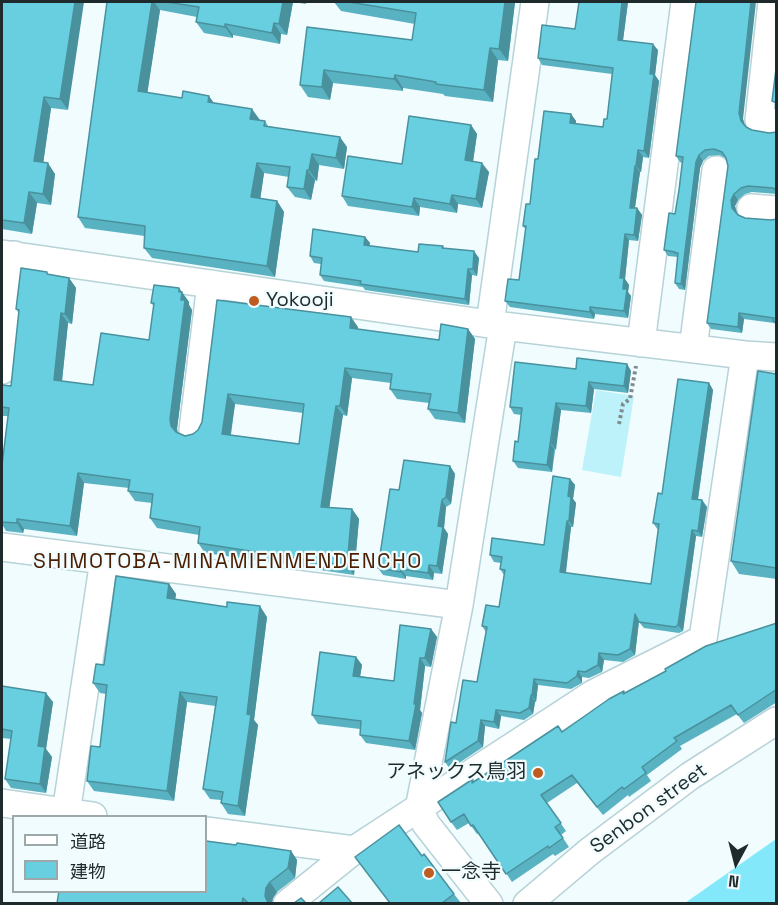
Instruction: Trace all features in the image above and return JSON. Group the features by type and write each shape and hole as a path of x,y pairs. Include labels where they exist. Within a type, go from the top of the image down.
{"street":[{"path":"489,903 426,824 419,809 459,605 535,2"},
{"path":"641,343 685,2"},
{"path":"772,2 759,120 777,123"},
{"path":"693,350 716,170"},
{"path":"2,370 8,255 496,325 693,350 777,357"},
{"path":"193,430 210,284"},
{"path":"287,903 354,850 593,694 703,639 745,355"},
{"path":"2,547 459,605"},
{"path":"66,813 104,560"},
{"name":"Senbon street","path":"527,903 590,851 690,776 777,721"},
{"path":"2,804 84,815"},
{"path":"207,831 354,850"}],"path":[{"path":"620,424 623,404 630,399 641,343"}],"shaded area":[{"path":"596,390 634,396 621,477 582,470"}],"water":[{"path":"776,839 776,903 685,903"}],"building":[{"path":"2,2 75,2 60,99 44,97 34,161 48,163 43,194 29,192 24,223 2,220"},
{"path":"107,2 152,2 138,91 182,98 183,91 209,96 208,102 252,109 250,119 265,121 264,126 340,137 336,158 312,154 304,189 287,187 290,167 257,163 251,197 277,201 267,266 144,248 145,226 78,217"},
{"path":"166,2 283,2 279,24 274,23 272,33 225,24 225,27 196,22 199,7"},
{"path":"349,2 505,2 499,49 490,48 484,90 436,84 436,82 395,75 394,79 324,70 322,87 300,85 307,27 412,40 416,13"},
{"path":"579,2 622,2 618,40 653,44 650,74 654,74 644,151 638,150 630,208 637,208 634,235 625,234 620,278 624,278 623,289 627,289 624,311 590,307 590,312 505,301 508,279 519,280 526,226 523,226 526,204 530,204 544,111 571,114 570,123 603,127 604,119 607,119 613,68 538,58 542,25 575,29"},
{"path":"696,2 751,2 739,113 741,121 752,130 777,132 777,190 748,186 741,188 731,200 732,208 738,215 745,218 777,219 777,322 773,321 774,318 739,313 738,327 707,323 728,166 722,152 714,149 705,150 696,162 681,284 675,283 678,253 664,250 669,213 675,214 679,190 683,157 676,156"},
{"path":"777,61 777,103 772,101"},
{"path":"409,116 471,125 465,160 482,163 476,199 452,195 450,204 414,198 412,207 342,196 348,156 402,164"},
{"path":"313,229 365,237 364,245 418,252 419,244 474,251 473,269 468,269 465,299 360,284 361,281 320,275 322,258 310,256"},
{"path":"21,268 69,278 65,314 61,313 54,380 93,385 101,333 149,340 154,285 179,288 179,292 182,292 181,300 185,300 170,419 171,426 176,432 185,436 198,430 202,422 217,300 351,317 350,328 439,340 441,324 468,329 458,413 428,409 431,394 390,389 392,374 345,368 340,406 336,406 321,507 352,509 347,566 198,543 200,527 150,518 153,494 128,491 130,480 78,473 70,526 17,519 17,523 2,522 2,465 9,408 2,407 2,385 11,386 19,310 16,309","holes":["228,394 304,404 299,444 222,434"]},
{"path":"577,358 627,364 624,386 589,382 586,406 556,403 547,465 513,461 522,408 510,407 515,362 576,369"},
{"path":"777,370 776,568 731,561 758,371 776,374"},
{"path":"678,379 709,383 692,499 702,500 698,531 692,530 678,625 675,627 639,622 635,614 630,649 618,655 599,653 598,665 585,672 578,671 577,676 567,683 534,679 529,708 520,713 496,710 494,722 481,720 478,741 445,762 451,722 456,723 463,680 477,682 487,627 482,626 486,605 499,607 505,570 500,569 502,557 490,555 492,538 544,545 553,476 570,479 569,521 567,521 560,572 651,584 659,524 653,523 658,493 662,494"},
{"path":"404,460 450,466 446,497 442,500 438,526 443,527 437,566 429,565 428,573 378,568 390,489 399,490"},
{"path":"116,576 169,584 167,598 227,607 227,602 260,606 247,714 251,715 238,806 221,803 223,792 203,789 217,697 180,692 167,791 87,781 91,746 100,747 107,685 93,683 96,664 104,665"},
{"path":"777,623 777,689 738,715 731,705 674,738 677,741 642,767 646,773 624,789 622,787 597,807 572,775 541,795 561,823 555,827 563,838 506,874 464,814 451,822 438,802 473,779 472,783 558,726 562,732 609,699 666,671 665,669 706,646"},
{"path":"400,625 431,629 425,658 420,658 414,704 416,704 409,741 360,735 361,721 312,715 320,652 356,657 353,676 394,681"},
{"path":"2,686 46,693 38,746 45,747 40,784 5,779 12,731 2,729"},
{"path":"399,825 454,894 442,903 390,903 355,857"},
{"path":"207,841 291,851 288,868 266,888 265,896 268,903 248,903 243,898 242,903 57,903 59,893 207,893"},
{"path":"338,887 352,903 319,903"},
{"path":"301,898 306,903 294,903"}],"place":[{"name":"Yokooji","path":"254,301"},
{"name":"アネックス鳥羽","path":"538,773"},
{"name":"一念寺","path":"429,873"}],"district":[{"name":"SHIMOTOBA-MINAMIENMENDENCHO","path":"228,562"}]}
